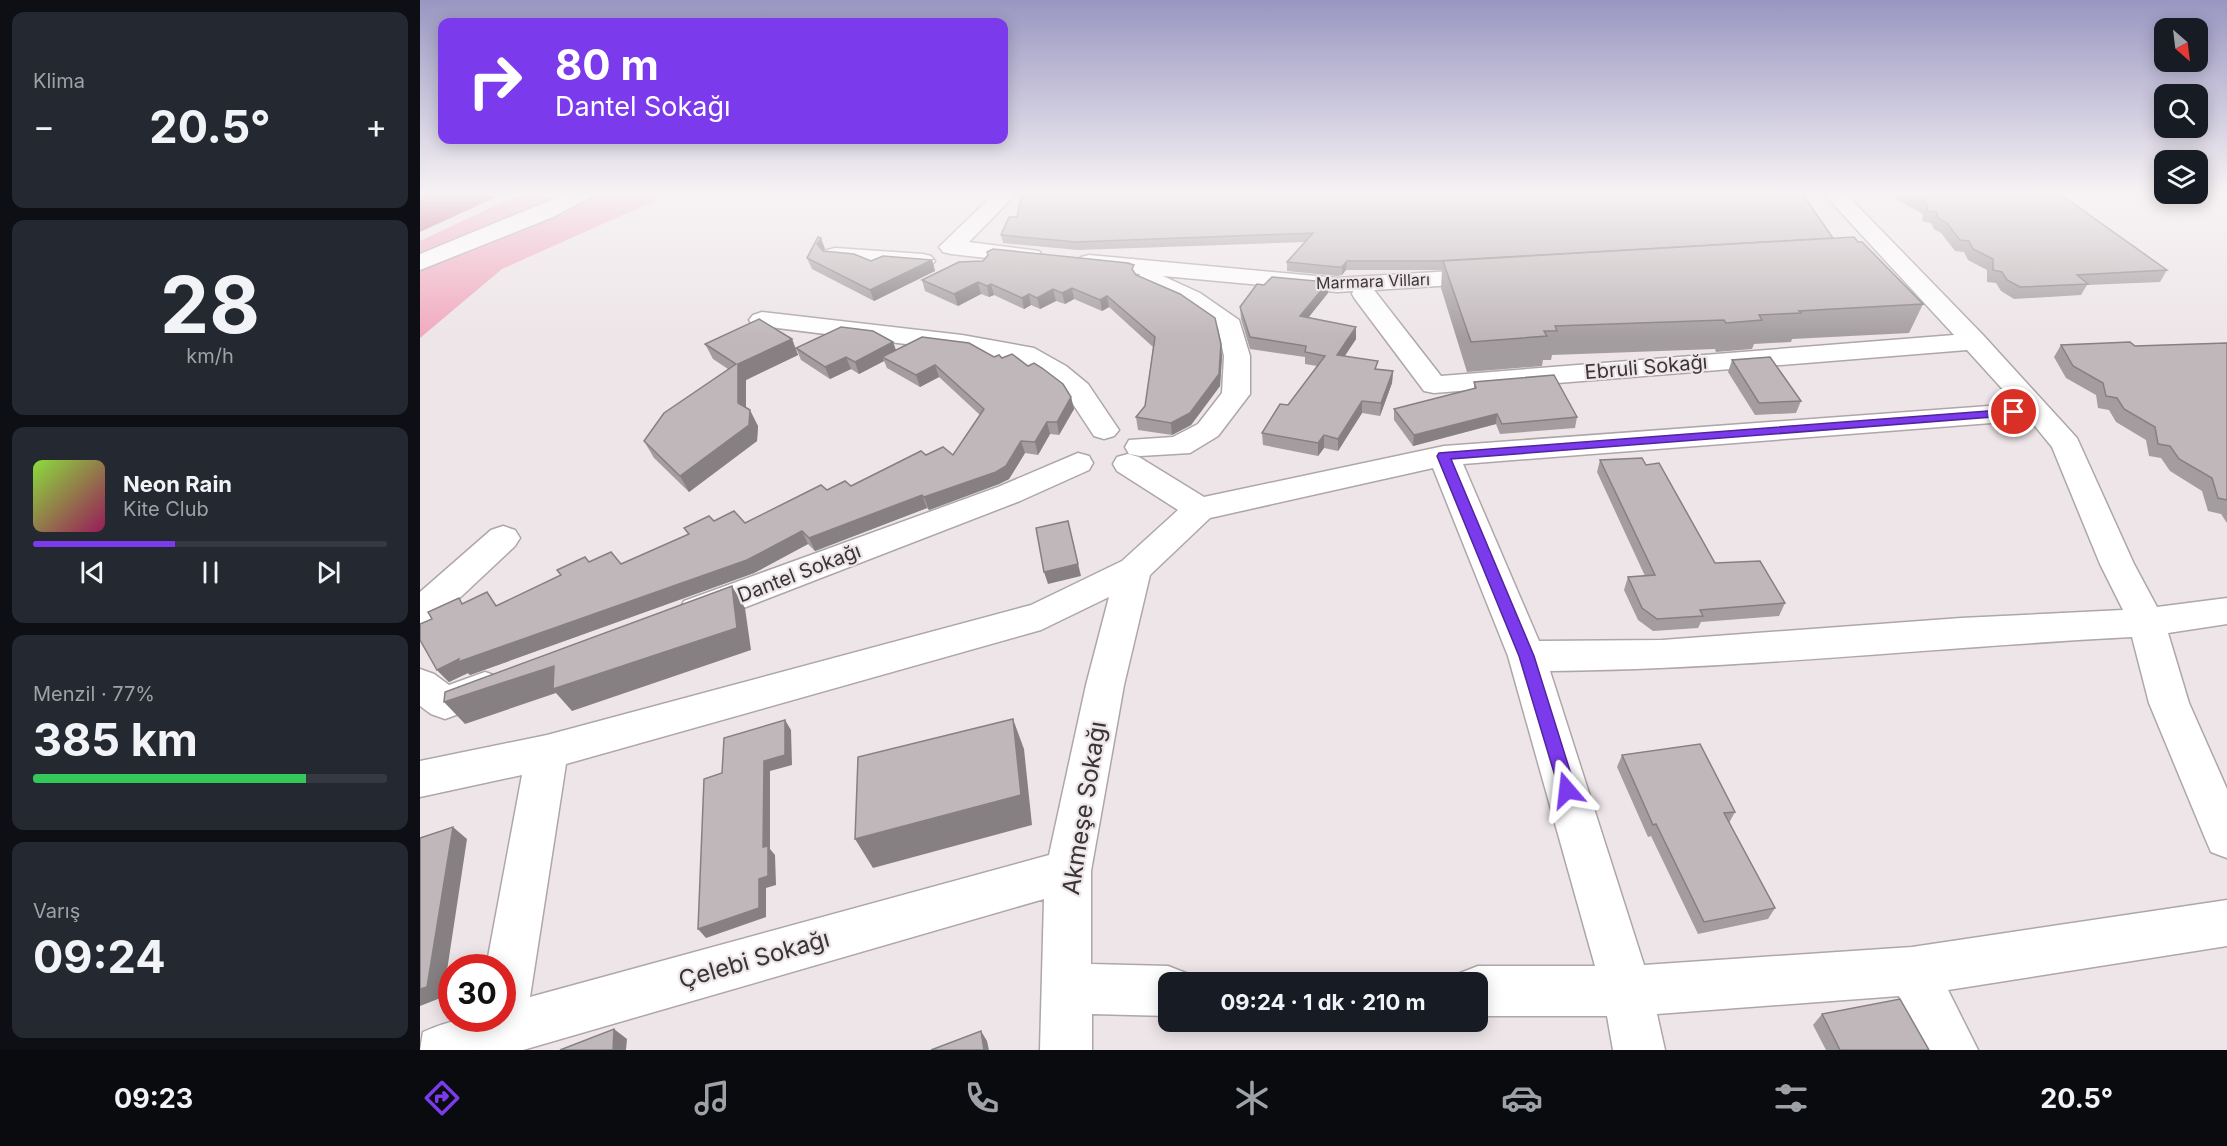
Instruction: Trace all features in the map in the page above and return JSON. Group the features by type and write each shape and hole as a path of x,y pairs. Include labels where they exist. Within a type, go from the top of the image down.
{"street":[{"path":"420,263 469,241"},
{"name":"Marmara Vilları","path":"957,241 951,247 1060,265 1337,285 1505,275"},
{"path":"1879,241 1974,341 2066,445 2117,564 2147,622 2169,704 2227,838"},
{"path":"836,255 1060,265 1141,277 1169,285 1192,297 1230,325 1238,356 1236,394 1208,430 1179,446 1134,455 1106,471 1094,471 1078,464 1074,450 1091,434 1104,430 1132,434 1134,455 1199,509"},
{"name":"Ebruli Sokağı","path":"1364,294 1434,385 1974,341"},
{"path":"762,321 962,343 1024,354 1056,372 1078,390 1104,430"},
{"path":"420,779 547,752 1041,616 1134,570 1199,509 1444,456 2038,411"},
{"path":"1444,456 1527,656 1627,991 1639,1050"},
{"name":"Dantel Sokağı","path":"670,621 1009,494 1078,464"},
{"path":"420,613 502,538"},
{"name":"Akmeşe Sokağı","path":"1066,1050 1068,871 1105,685 1134,570"},
{"path":"1527,656 1662,655 1961,632 2147,622 2227,610"},
{"path":"420,685 445,703 513,678"},
{"path":"513,954 547,752"},
{"name":"Çelebi Sokağı","path":"516,1025 1068,871"},
{"path":"1488,991 1627,991 1912,971 2227,923"},
{"path":"1912,971 1952,1050"},
{"path":"1066,988 1158,991"},
{"name":"Çelebi Sokağı","path":"441,1050 492,1032"}],"shaded area":[{"path":"420,241 565,241 502,269 420,338"}],"building":[{"path":"816,241 819,241 817,244 823,251 854,254 871,261 883,256 932,260 870,290 807,258"},
{"path":"1306,241 1781,241 1436,261 1347,261 1342,267 1287,262"},
{"path":"1786,241 1857,241 1862,242 1923,304 1799,311 1801,313 1759,315 1762,320 1726,323 1724,320 1555,326 1557,331 1544,331 1547,336 1471,342 1443,261"},
{"path":"1969,241 2126,241 2167,270 2077,275 2088,284 2020,287 2007,280 2002,272 1993,270 1993,259 1973,249"},
{"path":"993,249 1134,265 1132,269 1136,275 1180,294 1215,318 1221,344 1219,374 1190,413 1171,423 1136,417 1145,406 1155,337 1107,296 1100,300 1072,288 1062,293 1053,289 1037,298 1029,294 1022,298 991,284 987,286 978,282 954,294 922,280 959,262 983,261 988,255 987,252"},
{"path":"1272,277 1328,282 1300,316 1356,327 1337,355 1378,361 1375,369 1393,371 1381,403 1362,401 1338,439 1324,435 1318,443 1262,433 1280,404 1288,405 1325,356 1305,352 1306,346 1250,337 1240,307 1257,284 1264,285"},
{"path":"759,319 792,339 738,364 738,403 750,410 749,425 680,476 644,441 664,413 736,364 705,344"},
{"path":"841,327 873,331 893,342 855,362 846,357 825,367 796,348"},
{"path":"922,337 969,343 994,357 999,355 1002,358 1012,354 1028,366 1034,363 1042,368 1063,384 1071,397 1057,422 1047,422 1035,442 1021,441 1006,466 996,472 924,497 922,495 809,538 802,531 747,560 458,662 459,659 437,670 420,640 420,624 432,619 428,612 459,598 462,604 487,592 496,606 561,575 557,570 585,557 589,562 611,552 621,564 689,534 684,528 709,516 714,521 734,511 745,523 821,485 827,490 845,481 851,486 921,451 926,455 943,447 953,455 984,409 935,365 916,375 882,357"},
{"path":"2130,342 2135,346 2227,343 2227,500 2218,498 2212,478 2179,459 2170,446 2158,444 2155,427 2124,409 2117,398 2106,396 2103,383 2073,366 2061,345"},
{"path":"1770,357 1801,401 1759,403 1732,360"},
{"path":"1554,375 1577,417 1502,424 1497,414 1414,435 1394,409 1476,388 1474,382"},
{"path":"1642,458 1646,465 1659,463 1715,563 1760,561 1785,603 1700,610 1703,616 1657,619 1642,608 1628,577 1655,575 1600,460"},
{"path":"1068,521 1078,564 1044,572 1036,528"},
{"path":"732,586 737,628 553,689 554,666 444,702 445,692"},
{"path":"1013,719 1021,795 855,839 858,757"},
{"path":"785,720 785,755 764,761 763,847 768,846 768,876 759,879 759,908 698,929 704,779 722,773 724,738"},
{"path":"1700,744 1735,812 1724,813 1775,908 1704,922 1656,824 1653,825 1622,755"},
{"path":"453,827 427,987 420,989 420,838"},
{"path":"1900,999 1929,1050 1840,1050 1822,1014"},
{"path":"614,1029 613,1050 560,1050"},
{"path":"981,1031 984,1050 931,1050"}],"route":[{"path":"1567,790 1527,656 1444,456 2014,412"}]}
